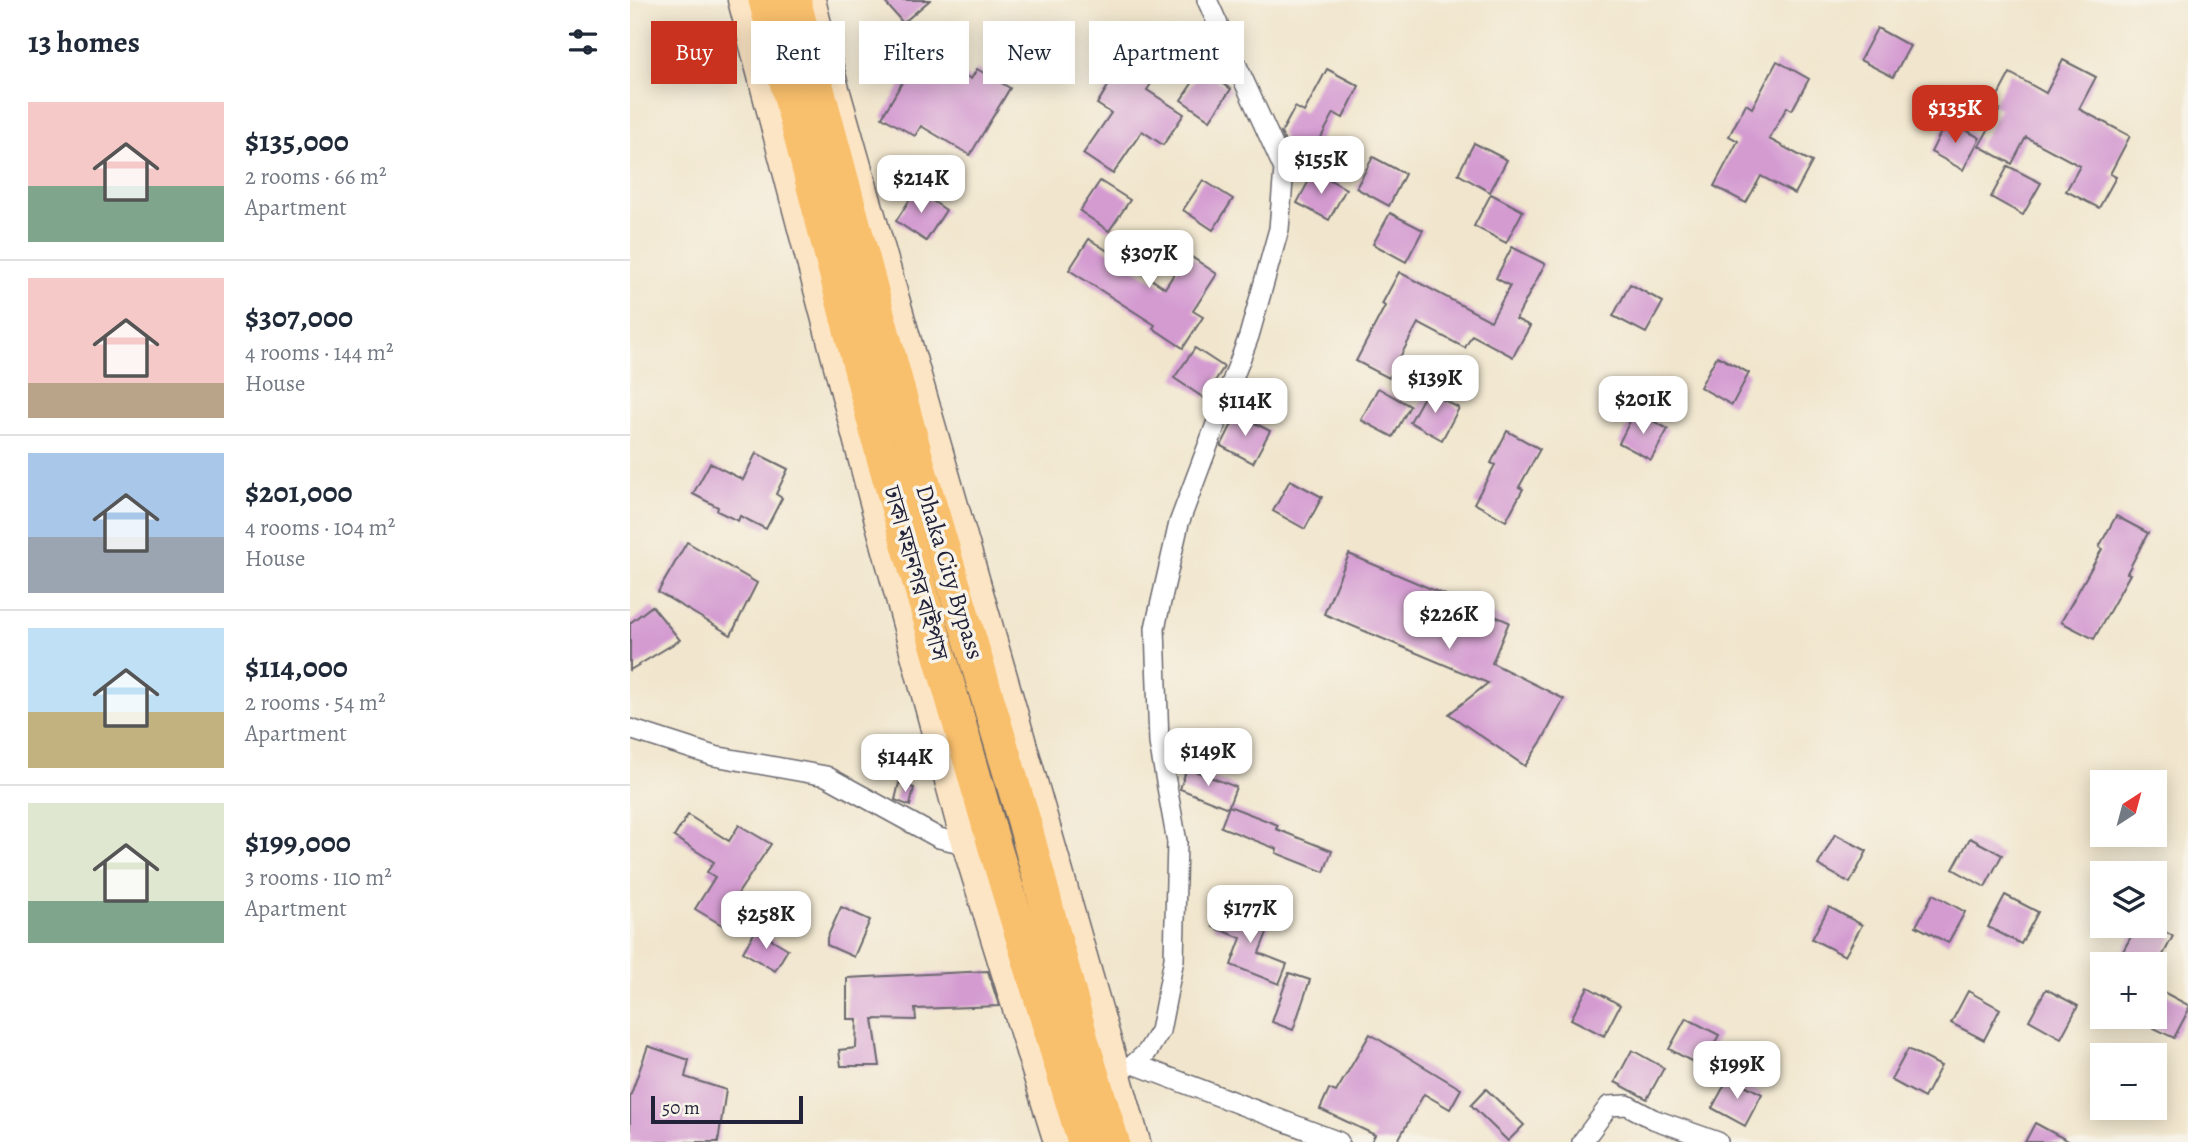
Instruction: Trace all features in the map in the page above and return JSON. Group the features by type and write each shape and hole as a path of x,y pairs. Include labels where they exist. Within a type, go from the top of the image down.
{"highway":[{"name":"ঢাকা মহানগর বাইপাস","path":"765,0 882,454 1084,1142"},
{"name":"Dhaka City Bypass","path":"794,0 917,461 1024,821 1082,1041 1113,1142"}],"main road":[{"path":"741,0 965,844 1057,1142"},
{"path":"812,0 829,66 1125,1067 1137,1142"}],"street":[{"path":"1125,1067 1147,1052 1160,1031 1174,959 1177,842 1159,743 1155,628 1179,523 1249,336 1279,229 1284,169 1207,0"},
{"path":"630,729 713,756 826,776 939,838 965,844"},
{"path":"1125,1067 1339,1142"},
{"path":"1583,1142 1609,1106 1627,1105 1653,1119 1718,1142"}],"building":[{"path":"883,0 930,0 905,21 901,21"},
{"path":"1877,28 1910,46 1893,77 1860,60"},
{"path":"2063,60 2096,77 2079,109 2130,136 2110,174 2116,177 2099,208 2066,191 2080,166 2026,137 2012,164 1979,146 2000,109 1993,105 2010,73 2046,93"},
{"path":"1777,61 1809,79 1792,110 1787,107 1769,139 1812,162 1795,194 1761,176 1746,203 1714,186 1738,141 1729,136 1746,104 1752,108"},
{"path":"977,69 983,72 983,84 1003,84 1010,88 970,155 921,126 915,136 882,117 901,84 969,84 969,78 971,79"},
{"path":"1327,69 1359,86 1343,118 1334,113 1311,156 1285,142 1281,133 1295,107 1304,112"},
{"path":"1109,84 1151,84 1147,90 1184,114 1163,145 1142,131 1113,174 1083,154 1111,113 1097,104"},
{"path":"1192,84 1223,84 1231,89 1210,120 1181,100"},
{"path":"1947,120 1980,138 1963,170 1931,152"},
{"path":"1474,143 1507,160 1490,192 1458,174"},
{"path":"1373,157 1405,174 1389,206 1356,188"},
{"path":"2008,166 2041,183 2023,215 1991,197"},
{"path":"1314,171 1346,189 1329,220 1297,203"},
{"path":"1203,180 1233,199 1213,230 1183,210"},
{"path":"1100,181 1130,200 1109,231 1080,211"},
{"path":"916,190 946,210 926,241 896,221"},
{"path":"1491,194 1523,211 1506,243 1474,226"},
{"path":"1390,213 1423,230 1406,262 1373,244"},
{"path":"1089,239 1165,288 1187,254 1217,274 1193,311 1203,317 1183,348 1153,328 1155,325 1069,270"},
{"path":"1512,247 1545,264 1516,319 1530,326 1513,357 1472,335 1465,348 1418,323 1389,378 1356,361 1385,306 1382,304 1399,272 1491,321 1510,286 1496,278"},
{"path":"1630,284 1663,302 1646,333 1613,316"},
{"path":"1195,348 1224,367 1204,398 1174,378"},
{"path":"1717,356 1749,373 1732,405 1700,387"},
{"path":"1378,388 1410,406 1393,437 1361,420"},
{"path":"1427,391 1459,408 1442,440 1410,422"},
{"path":"1635,411 1668,429 1651,460 1619,443"},
{"path":"1237,414 1270,431 1253,463 1221,446"},
{"path":"1507,431 1540,449 1519,487 1523,489 1506,521 1474,503 1495,465 1491,463"},
{"path":"756,453 788,469 776,494 782,498 766,529 740,516 738,521 717,511 718,507 693,494 710,463 743,480"},
{"path":"1290,480 1322,497 1305,529 1273,511"},
{"path":"2116,516 2148,533 2127,573 2130,574 2094,639 2061,622 2102,549 2099,547"},
{"path":"687,542 757,583 731,635 658,592"},
{"path":"1349,554 1509,622 1492,663 1564,699 1525,766 1449,714 1488,683 1324,614"},
{"path":"652,606 680,640 630,670 630,623"},
{"path":"1187,768 1236,787 1228,808 1180,789"},
{"path":"899,783 914,788 910,806 895,800"},
{"path":"1229,806 1278,825 1276,829 1332,851 1324,872 1276,853 1277,849 1221,827"},
{"path":"688,815 729,841 739,825 771,844 733,901 741,906 727,928 695,909 715,877 707,872 714,862 674,837"},
{"path":"1835,834 1867,851 1850,883 1818,865"},
{"path":"1970,838 2002,855 1985,887 1953,869"},
{"path":"1933,894 1965,912 1948,943 1916,926"},
{"path":"2005,895 2038,912 2021,944 1988,927"},
{"path":"1221,906 1270,925 1259,953 1287,964 1279,984 1231,965 1241,938 1213,927"},
{"path":"841,907 870,920 854,957 827,945 827,938"},
{"path":"1829,907 1862,925 1845,956 1812,939"},
{"path":"756,930 788,949 775,971 743,952"},
{"path":"2167,933 2173,936 2164,952 2123,951 2130,938 2167,938"},
{"path":"988,971 999,1006 915,1009 916,1020 873,1019 880,1066 841,1066 839,1050 856,1048 857,1019 847,1019 847,978"},
{"path":"1289,973 1310,980 1293,1030 1272,1022"},
{"path":"1588,987 1620,1005 1604,1036 1571,1019"},
{"path":"2046,989 2078,1006 2061,1038 2029,1020"},
{"path":"1968,991 2000,1009 1984,1040 1951,1023"},
{"path":"2167,994 2188,1005 2188,1011 2174,1038 2156,1029 2167,1029"},
{"path":"1686,1018 1719,1035 1702,1067 1669,1049"},
{"path":"1370,1034 1461,1089 1450,1109 1424,1094 1397,1142 1371,1142 1375,1135 1320,1109 1329,1089 1336,1092"},
{"path":"648,1046 689,1060 685,1077 726,1090 718,1142 630,1142 630,1097"},
{"path":"1908,1049 1941,1066 1924,1098 1891,1080"},
{"path":"1632,1050 1664,1068 1647,1099 1615,1082"},
{"path":"1729,1077 1762,1094 1745,1126 1712,1108"},
{"path":"1486,1089 1524,1125 1508,1141 1471,1105"},
{"path":"2035,1123 2070,1142 2025,1142"}]}
